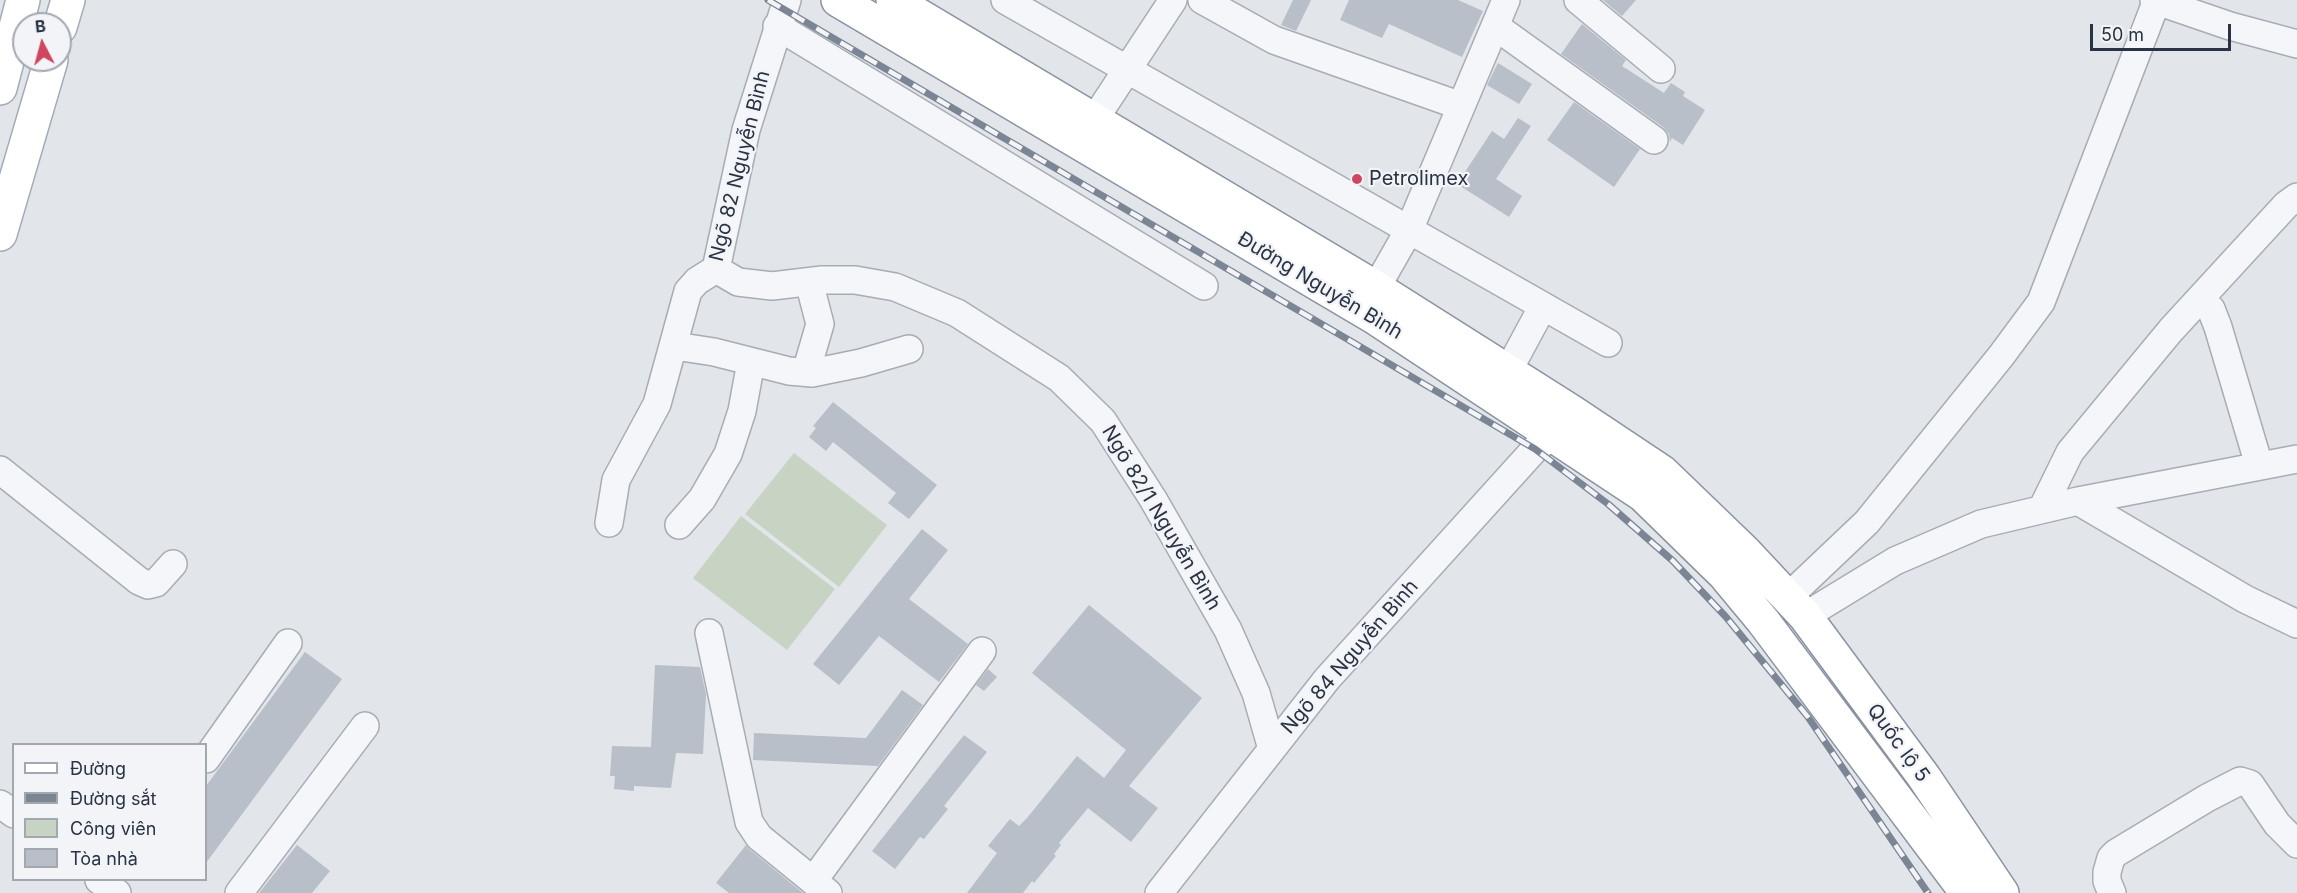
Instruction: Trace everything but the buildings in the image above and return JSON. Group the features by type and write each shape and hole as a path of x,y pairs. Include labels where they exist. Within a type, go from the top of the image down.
{"main road":[{"path":"0,88 23,0"},
{"name":"Đường Nguyễn Bình","path":"838,0 1374,317 1554,434 1643,495 1724,574 1763,621"},
{"name":"Đường Nguyễn Bình","path":"893,0 1376,288 1662,472 1797,607"},
{"path":"0,175 30,72"},
{"path":"0,234 47,72"},
{"name":"Quốc lộ 5","path":"1797,607 1924,777 2002,893"},
{"name":"Quốc lộ 5","path":"1763,621 1967,893"}],"street":[{"name":"Ngõ 82 Nguyễn Bình","path":"609,523 616,480 657,404 675,346 688,291 697,281 716,269 746,130 787,0"},
{"path":"1005,0 1608,343"},
{"path":"1094,120 1173,0"},
{"path":"1202,0 1274,40 1461,106"},
{"path":"1578,0 1661,69"},
{"path":"1797,607 2001,356 2041,302 2156,0 2297,44"},
{"path":"1376,288 1409,230 1461,106 1497,8 1654,140"},
{"path":"777,26 1204,286"},
{"path":"2042,509 2070,452 2200,299 2286,205 2297,197"},
{"name":"Ngõ 82/1 Nguyễn Bình","path":"716,269 738,282 760,285 855,279 895,287 957,313 1059,378 1103,421 1153,499 1228,630 1256,693 1272,749"},
{"path":"806,372 820,324 809,282"},
{"path":"2200,299 2211,309 2218,327 2259,465"},
{"path":"1508,371 1543,306"},
{"path":"675,346 789,371 806,372 861,363 909,349"},
{"path":"679,525 702,499 728,454 742,411 751,362"},
{"name":"Ngõ 84 Nguyễn Bình","path":"1159,893 1327,679 1535,449 1554,434"},
{"path":"1797,607 1981,524 2078,501 2297,459"},
{"path":"0,470 140,581 148,585 156,583 173,564"},
{"path":"2078,501 2245,599 2297,624"},
{"path":"709,633 749,822 759,837 820,887 982,651"},
{"path":"207,758 288,644"},
{"path":"239,893 364,726"},
{"path":"2112,893 2107,881 2107,872 2111,858 2116,853 2207,798 2240,781 2250,784 2277,824 2297,844"}],"green space":[{"path":"794,453 887,525 839,587 745,514"},
{"path":"741,516 835,589 787,650 693,578"}],"railway":[{"path":"768,0 1535,449 1608,504 1673,561 1726,617 1808,717 1928,893"}],"place":[{"name":"Petrolimex","path":"1357,179"}]}
